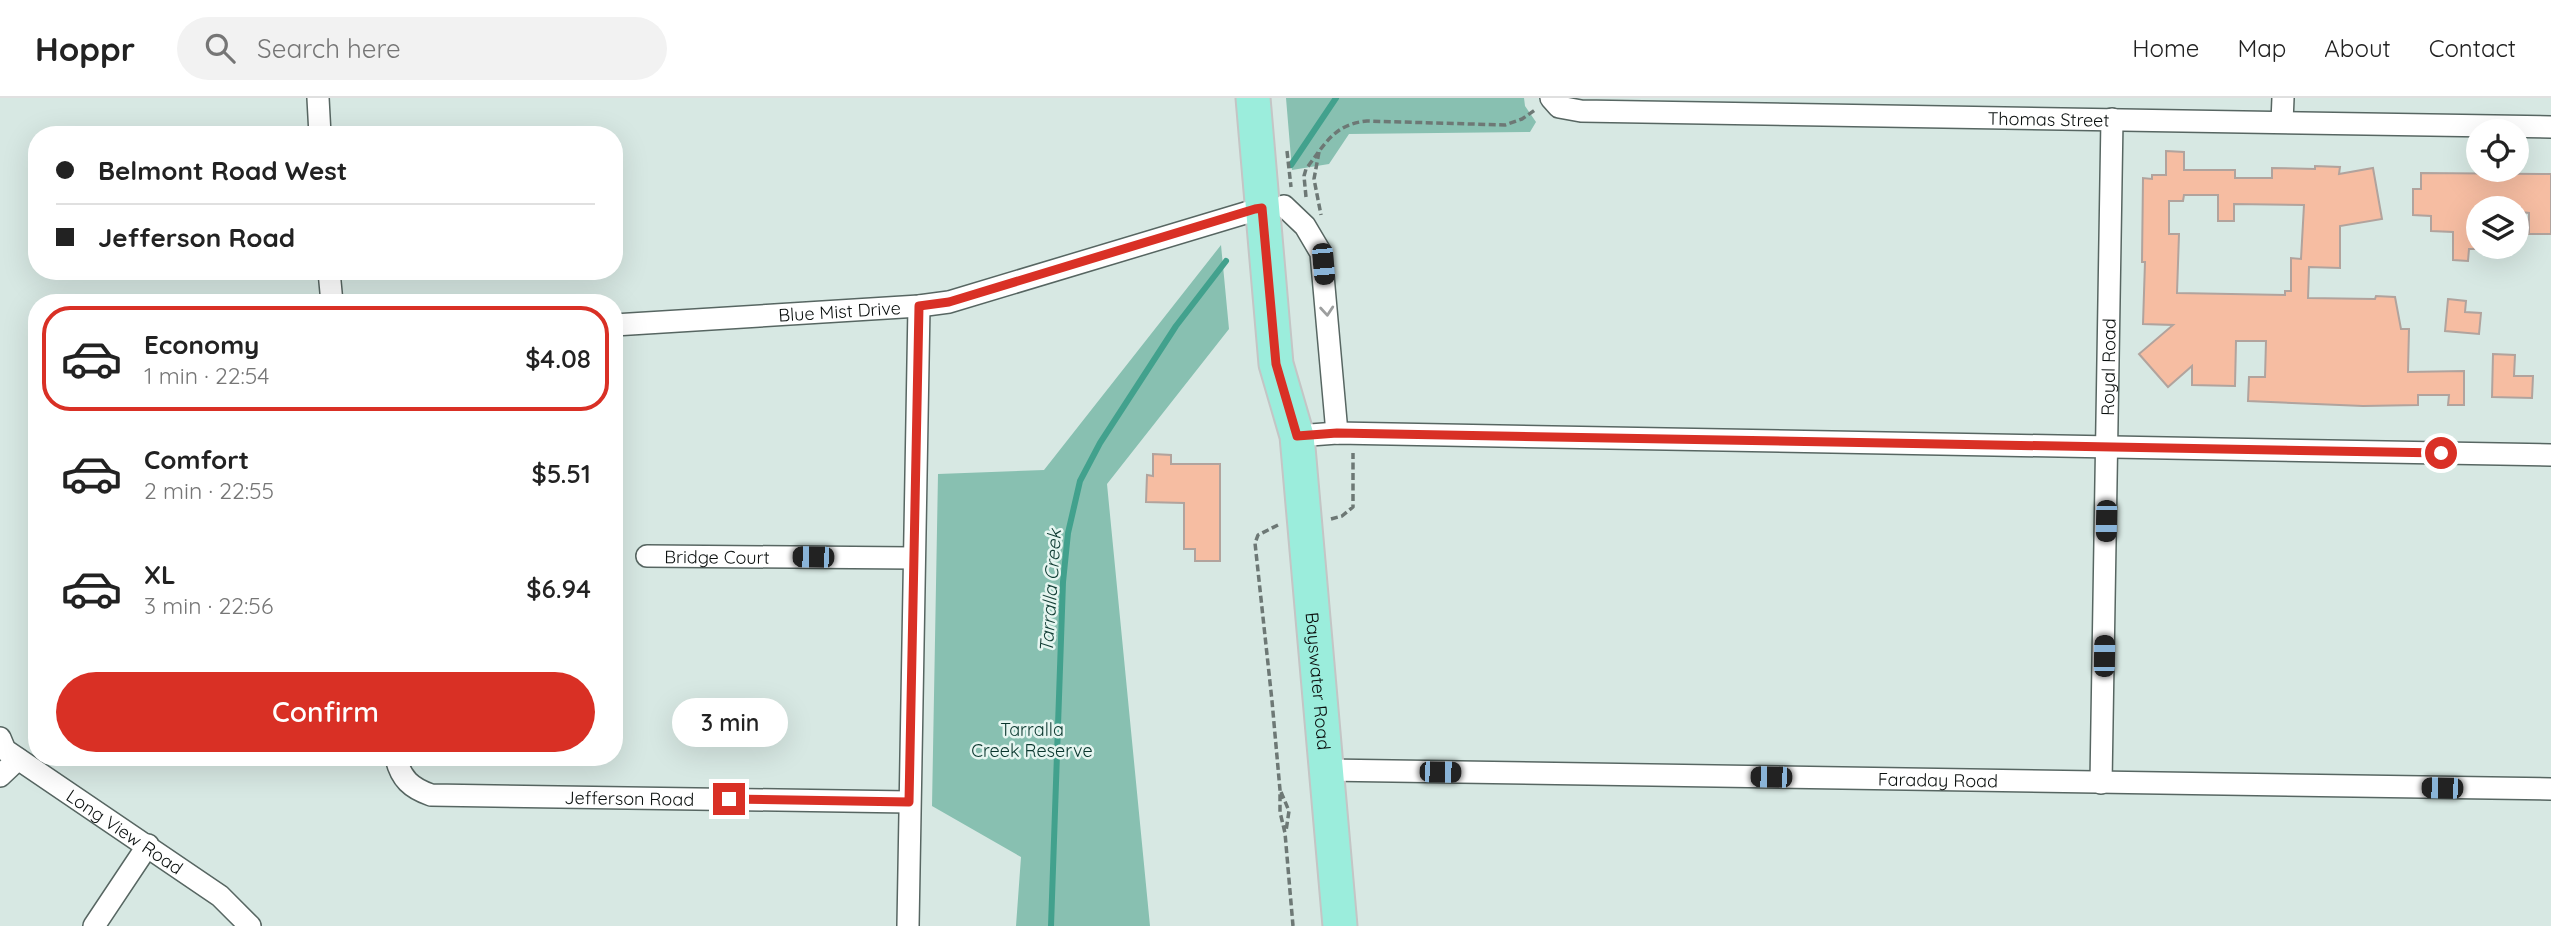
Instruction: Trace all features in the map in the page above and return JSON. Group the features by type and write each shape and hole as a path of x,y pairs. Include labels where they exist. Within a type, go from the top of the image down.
{"main road":[{"name":"Bayswater Road","path":"1253,98 1286,200"},
{"name":"Bayswater Road","path":"1275,98 1286,200 1276,364 1297,436 1340,926"}],"street":[{"path":"318,98 320,126"},
{"path":"2282,122 2283,98"},
{"name":"Thomas Street","path":"1551,99 1559,107 1581,111 2551,127"},
{"name":"Royal Road","path":"2101,783 2112,119"},
{"path":"1286,200 1321,253 1337,433"},
{"name":"Blue Mist Drive","path":"623,324 949,302 1286,200"},
{"path":"908,926 919,306"},
{"path":"1297,436 1337,433 2551,454"},
{"name":"Bridge Court","path":"647,555 914,558"},
{"name":"Long View Road","path":"0,738 5,750 28,766"},
{"path":"0,776 18,759"},
{"name":"Long View Road","path":"29,766 220,896 250,926"},
{"name":"Jefferson Road","path":"399,766 403,779 431,796 909,802"},
{"name":"Faraday Road","path":"1326,770 2551,789"},
{"path":"94,926 148,845"}],"path":[{"path":"1286,200 1304,176 1306,169 1339,129 1357,122 1505,125 1522,119 1551,99"},
{"path":"1286,200 1287,151"},
{"path":"1319,152 1314,179 1323,221"},
{"path":"1285,833 1290,811 1280,790 1293,926"}],"green space":[{"path":"1286,98 1524,98 1525,106 1536,122 1530,132 1349,134 1329,164 1292,170"},
{"name":"Tarralla Creek Reserve","path":"1221,245 1229,329 1107,484 1150,926 1016,926 1021,857 932,806 938,474 1044,470"}],"building":[{"path":"2166,151 2184,152 2184,170 2235,170 2235,178 2272,178 2272,168 2340,167 2339,174 2373,168 2382,219 2340,226 2340,268 2309,267 2308,298 2395,297 2401,329 2409,329 2408,372 2464,371 2464,405 2448,405 2449,395 2418,395 2418,405 2363,406 2248,401 2249,377 2265,377 2266,341 2236,341 2235,386 2192,385 2192,366 2168,387 2139,354 2173,325 2143,324 2143,178 2152,179 2152,175 2166,175","holes":["2184,195 2218,195 2218,221 2234,221 2234,204 2304,205 2301,259 2291,258 2291,291 2285,291 2285,295 2177,293 2179,234 2169,234 2169,201 2183,201"]},
{"path":"2421,173 2466,173 2466,182 2529,182 2529,174 2551,174 2551,234 2529,234 2529,196 2466,196 2468,261 2453,260 2453,232 2431,231 2431,216 2413,215 2413,189 2421,189"},
{"path":"2448,299 2466,301 2465,312 2481,313 2479,334 2445,331"},
{"path":"2493,354 2515,355 2514,376 2533,376 2532,398 2492,397"},
{"path":"1153,454 1171,455 1171,464 1220,464 1220,561 1195,561 1195,549 1184,549 1184,503 1146,502 1147,475 1153,476"}],"waterway":[{"name":"Tarralla Creek","path":"1291,165 1336,98"},
{"name":"Tarralla Creek","path":"1051,926 1063,582 1068,533 1080,481 1100,443 1176,326 1226,261"}],"route":[{"path":"729,799 909,802 919,306 949,302 1255,209 1262,208 1276,364 1297,436 1337,433 2441,453"}]}
